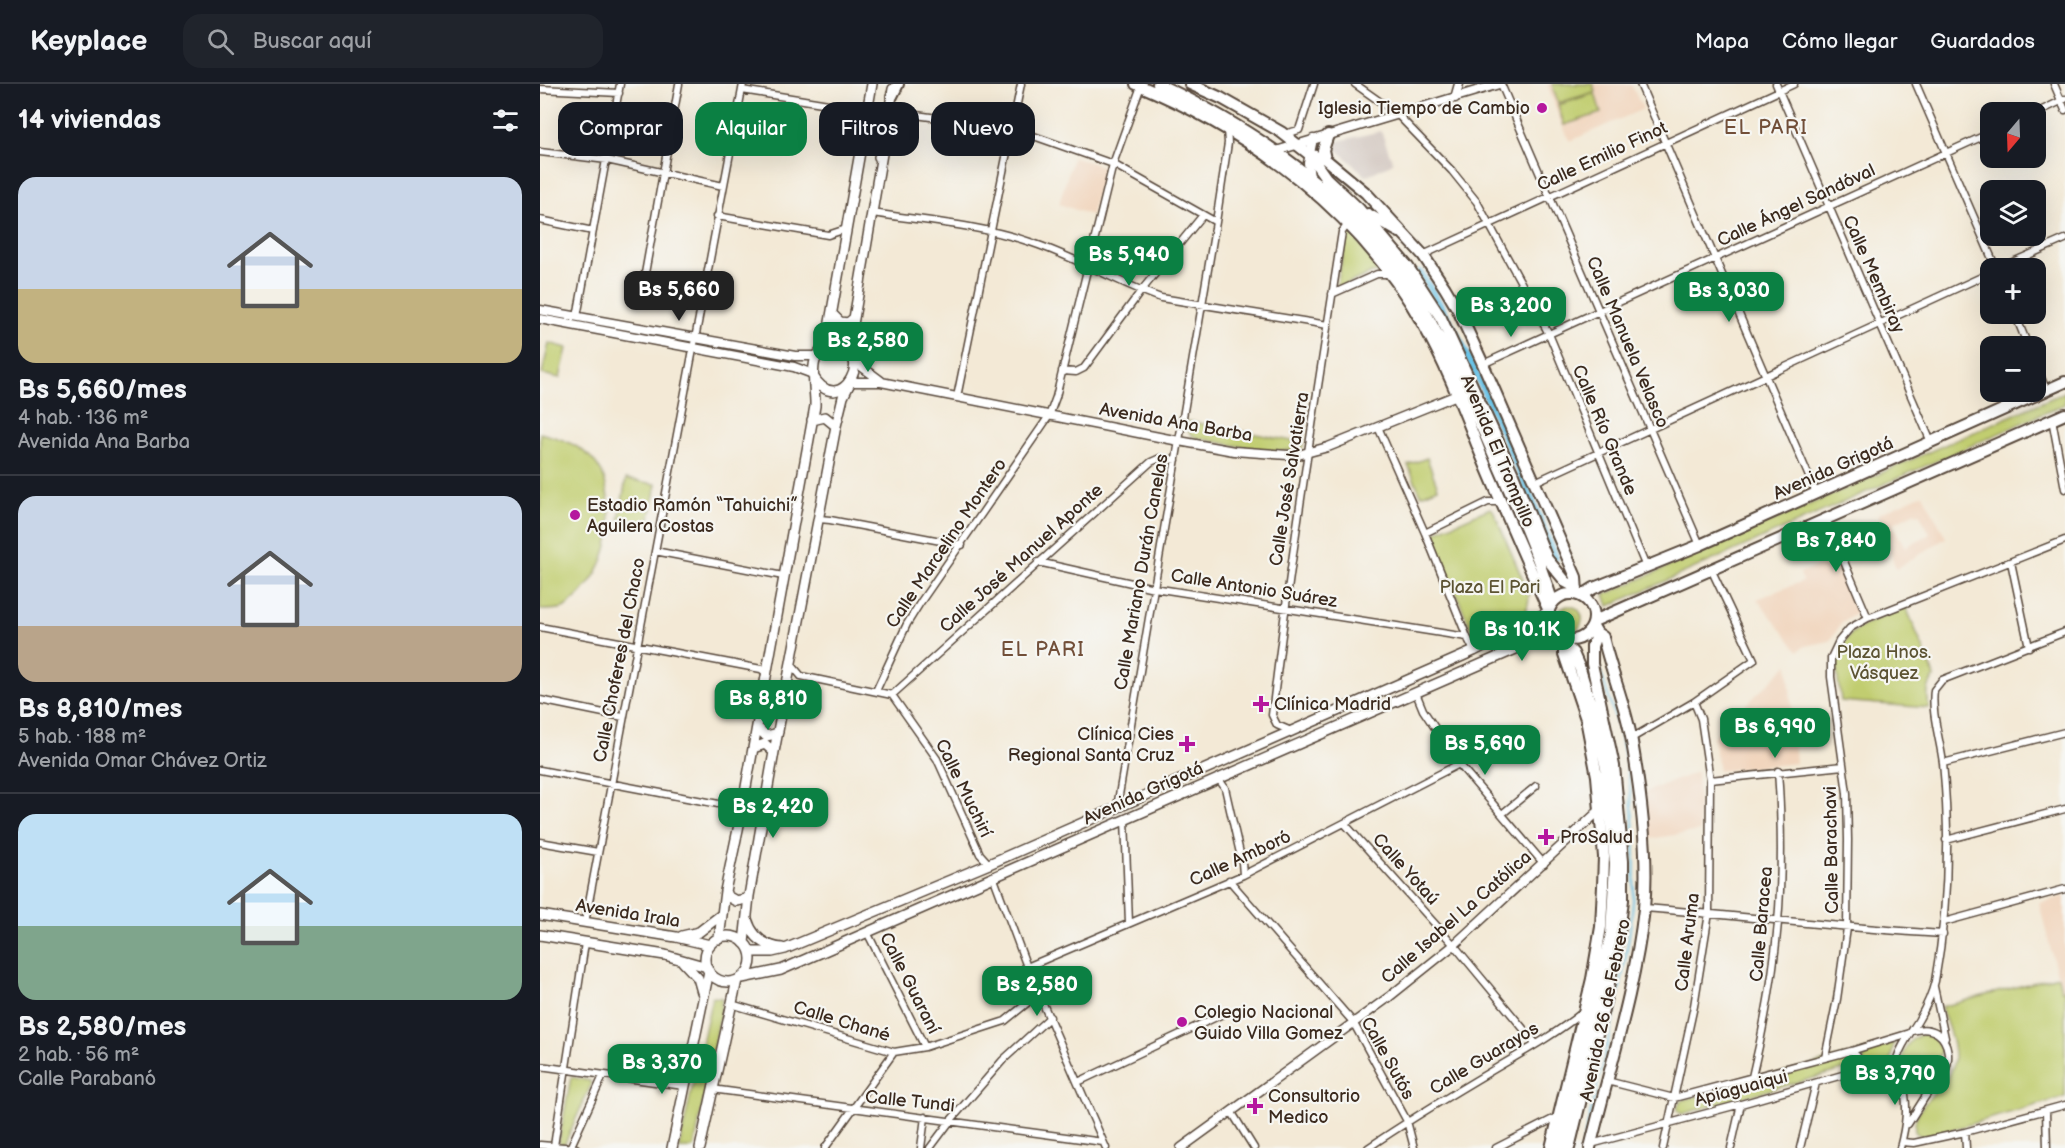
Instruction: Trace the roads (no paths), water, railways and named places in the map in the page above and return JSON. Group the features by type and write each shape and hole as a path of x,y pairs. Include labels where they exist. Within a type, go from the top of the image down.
{"main road":[{"path":"869,102 872,84"},
{"path":"891,102 896,84"},
{"name":"Avenida El Trompillo","path":"1158,84 1188,98 1276,151 1310,177 1375,240 1424,326 1457,395 1550,609"},
{"name":"Avenida El Trompillo","path":"1190,84 1221,98 1284,134 1309,154 1326,178 1359,209 1408,267 1441,318 1513,474 1547,559 1578,593"},
{"name":"Avenida El Trompillo","path":"1139,85 1192,110 1287,169 1317,194 1395,273 1432,323 1470,402 1504,478 1550,609"},
{"path":"870,95 872,102"},
{"path":"1324,159 1323,150 1328,135"},
{"name":"Avenida El Trompillo","path":"1309,154 1324,159 1366,193 1423,255 1458,310 1576,577 1578,593"},
{"path":"719,939 725,891 740,820 812,420 815,392 813,364 827,339 859,156"},
{"path":"876,192 880,156"},
{"path":"744,943 749,896 774,752 836,426 843,397 854,372 850,342 882,156"},
{"path":"1359,209 1407,237"},
{"path":"832,314 840,322 848,323 854,318"},
{"path":"818,355 823,350 836,348 843,350 852,360"},
{"path":"813,375 817,382 829,389 837,390 850,383"},
{"name":"Avenida Grigotá","path":"2046,390 2065,382"},
{"path":"1470,402 1472,431"},
{"name":"Avenida Grigotá","path":"1578,593 1700,545 2019,402"},
{"path":"1595,627 1592,607 1578,593 1563,596 1550,609 1549,625 1562,640 1582,638 1595,627 1710,568 2065,414"},
{"path":"812,420 825,417 836,426"},
{"name":"Avenida Grigotá","path":"750,952 772,952 785,948 989,864 1478,649 1550,609"},
{"name":"Avenida 26 de Febrero","path":"1590,1146 1629,992 1644,908 1644,848 1632,738 1603,637 1595,627"},
{"name":"Avenida 26 de Febrero","path":"1569,1148 1607,993 1623,900 1623,861 1614,765 1592,664 1595,627"},
{"name":"Avenida Grigotá","path":"739,979 781,970 1525,645 1562,640"},
{"name":"Avenida 26 de Febrero","path":"1551,1148 1584,1012 1601,927 1604,857 1597,776 1586,719 1564,654 1562,640"},
{"name":"Avenida 26 de Febrero","path":"1560,1144 1611,934 1615,864 1606,768 1587,687 1573,653 1562,640"},
{"path":"1438,683 1435,674 1437,672 1473,654 1478,649"},
{"path":"757,727 766,736 778,732"},
{"path":"753,748 765,744 774,752"},
{"path":"725,891 727,896 736,902 749,896"},
{"name":"Avenida Irala","path":"540,915 676,937 710,945"},
{"path":"676,937 699,932 721,915"},
{"path":"746,918 757,938 767,945 785,948"},
{"name":"Avenida Irala","path":"540,935 679,959 708,969"},
{"path":"672,1148 703,999 708,969 706,956 710,945 719,939 731,937 744,943 750,952 751,965 739,979 731,1004 700,1148"},
{"path":"679,959 698,978 702,986 703,999"},
{"path":"708,969 719,980 728,982 739,979"}],"street":[{"path":"570,319 593,231 620,84"},
{"path":"644,279 679,84"},
{"path":"1017,102 1021,84"},
{"path":"1284,134 1299,130 1314,84"},
{"name":"Calle Río Grande","path":"1355,84 1396,114 1452,171 1491,224 1549,334 1646,567"},
{"path":"1455,98 1459,84"},
{"path":"1276,151 1500,84"},
{"name":"Calle Manuela Velasco","path":"1500,84 1700,545"},
{"path":"1640,84 1816,493"},
{"name":"Calle Emilio Finot","path":"1423,255 1666,144 1778,87 1794,84"},
{"path":"1917,84 1993,258"},
{"path":"2054,84 2063,100 2065,110"},
{"name":"Calle Marcelino Montero","path":"876,691 907,624 925,595 962,545 1049,416 1113,164 1139,85"},
{"path":"742,87 821,102"},
{"name":"Calle Choferes del Chaco","path":"585,922 742,87"},
{"name":"Calle Membiray","path":"1778,87 1931,442"},
{"path":"540,89 619,93"},
{"path":"2046,108 2063,100"},
{"name":"Calle Mariano Durán Canelas","path":"1117,807 1216,222 1229,138 1227,130"},
{"path":"1035,136 1113,164 1216,222"},
{"name":"Calle Ángel Sandóval","path":"1483,364 1980,138"},
{"path":"1310,177 1309,154 1312,139"},
{"path":"540,152 607,160 723,186"},
{"path":"957,397 1006,156"},
{"path":"872,213 991,231 1038,245 1161,298 1328,325"},
{"path":"1062,371 1076,372 1084,368 1141,291 1203,215"},
{"path":"717,216 828,235 837,234 846,229"},
{"path":"540,220 593,231"},
{"name":"Calle José Salvatierra","path":"1291,731 1277,725 1272,715 1285,607 1332,294 1342,232 1348,224"},
{"path":"2021,258 2065,239"},
{"path":"1332,294 1377,274 1395,273"},
{"path":"1535,482 1766,378 1980,278"},
{"path":"540,310 692,349 794,367 813,375"},
{"path":"540,319 570,319 795,356 818,355"},
{"name":"Avenida Ana Barba","path":"852,360 881,382"},
{"name":"Avenida Ana Barba","path":"850,383 881,382 1234,451 1288,455 1308,452 1457,395"},
{"path":"2052,419 2065,489"},
{"path":"1378,427 1425,533 1467,637 1478,649"},
{"name":"Calle José Manuel Aponte","path":"892,695 1151,462 1160,458 1176,460"},
{"path":"1425,533 1488,502 1502,503"},
{"path":"1826,518 1868,618"},
{"path":"819,519 962,545"},
{"name":"Calle Barachavi","path":"1825,1058 1837,999 1846,928 1848,840 1847,793 1831,678 1831,657 1839,641 1850,628 1868,618 2065,540"},
{"path":"655,551 783,576"},
{"name":"Calle Antonio Suárez","path":"1038,562 1154,588 1467,637"},
{"path":"2011,562 2030,647"},
{"path":"1632,738 1694,702 1755,660 1710,568"},
{"path":"540,627 760,669 766,673"},
{"path":"2065,632 1942,680 1933,695 1943,763 1946,840 1944,922 1934,984 1921,1016 1905,1038 1899,1052 1897,1070 1907,1105 1901,1145 1965,1132 2065,1105"},
{"path":"791,664 801,675 892,695"},
{"path":"1416,693 1423,710 1459,764 1544,864"},
{"name":"Calle Muchirí","path":"892,695 937,759 980,854 989,864"},
{"path":"540,700 623,717"},
{"name":"Calle Aruma","path":"1663,1148 1694,1006 1708,914 1710,780 1701,719 1694,702"},
{"path":"1943,763 2065,732"},
{"name":"Calle Amboró","path":"1028,967 1243,875 1459,764"},
{"path":"1710,780 1778,771 1843,766"},
{"path":"540,770 729,806 735,810 740,820"},
{"name":"Calle Baracea","path":"1752,1077 1765,1025 1780,919 1782,850 1778,771"},
{"path":"1218,778 1225,788 1243,875"},
{"path":"1502,814 1536,786"},
{"name":"Calle Isabel La Católica","path":"1181,1148 1389,996 1454,945 1544,864 1600,809"},
{"path":"1946,840 2065,809"},
{"path":"1125,819 1129,923"},
{"name":"Calle Yotaú","path":"1346,824 1454,945 1536,1044"},
{"path":"540,842 598,852"},
{"path":"993,876 1028,967 1105,1145"},
{"name":"Calle Sutós","path":"1229,880 1353,1022 1407,1121 1414,1148"},
{"path":"1944,922 2065,889"},
{"path":"1644,908 1780,919 1846,928 1942,934"},
{"name":"Calle Guaraní","path":"867,932 926,1047"},
{"path":"554,1146 585,943"},
{"path":"1905,1130 1925,1096 1946,1070 1948,1047 1934,984"},
{"name":"Calle Chané","path":"731,1004 894,1052 926,1047 1005,1020 1039,991"},
{"path":"1078,1082 1227,1012"},
{"name":"Calle Guarayos","path":"1368,1148 1407,1121 1567,1025 1584,1012"},
{"path":"930,1148 1003,1060 1050,1017"},
{"path":"1911,1032 1927,1029 1945,1038"},
{"name":"Apiaguaiqui","path":"1607,1081 1674,1098 1851,1051 1911,1032"},
{"path":"1851,1051 1858,1060 1853,1072"},
{"path":"825,1148 894,1052"},
{"path":"540,1066 684,1086"},
{"name":"Apiaguaiqui","path":"1590,1146 1853,1072 1880,1070 1900,1079"},
{"path":"570,1148 603,1076"},
{"path":"1900,1079 1915,1088 1924,1089 1937,1082"},
{"path":"1800,1148 1816,1083"},
{"name":"Calle Tundi","path":"712,1089 852,1109 951,1120 1105,1145"},
{"path":"1731,1148 1741,1104"},
{"path":"1231,1111 1254,1148"},
{"path":"2046,1111 2047,1148"},
{"path":"1496,1148 1558,1116"},
{"path":"921,1148 925,1117"},
{"path":"1965,1132 1966,1148"},
{"path":"540,1145 576,1148"}],"waterway":[{"path":"1420,273 1460,341 1477,376 1510,448 1555,557"},
{"path":"1582,1148 1622,977 1631,921 1635,868 1627,765 1600,669"}],"place":[{"name":"Iglesia Tiempo de Cambio","path":"1542,108"},
{"name":"Estadio Ramón “Tahuichi” Aguilera Costas","path":"575,515"},
{"name":"Clínica Madrid","path":"1261,704"},
{"name":"Clínica Cies Regional Santa Cruz","path":"1187,744"},
{"name":"ProSalud","path":"1546,837"},
{"name":"Colegio Nacional Guido Villa Gomez","path":"1182,1022"},
{"name":"Consultorio Medico","path":"1255,1106"}],"district":[{"name":"EL PARI","path":"1766,127"},
{"name":"EL PARI","path":"1043,649"}],"park label":[{"name":"Plaza El Pari","path":"1490,587"},
{"name":"Plaza Hnos. Vásquez","path":"1884,662"}]}
